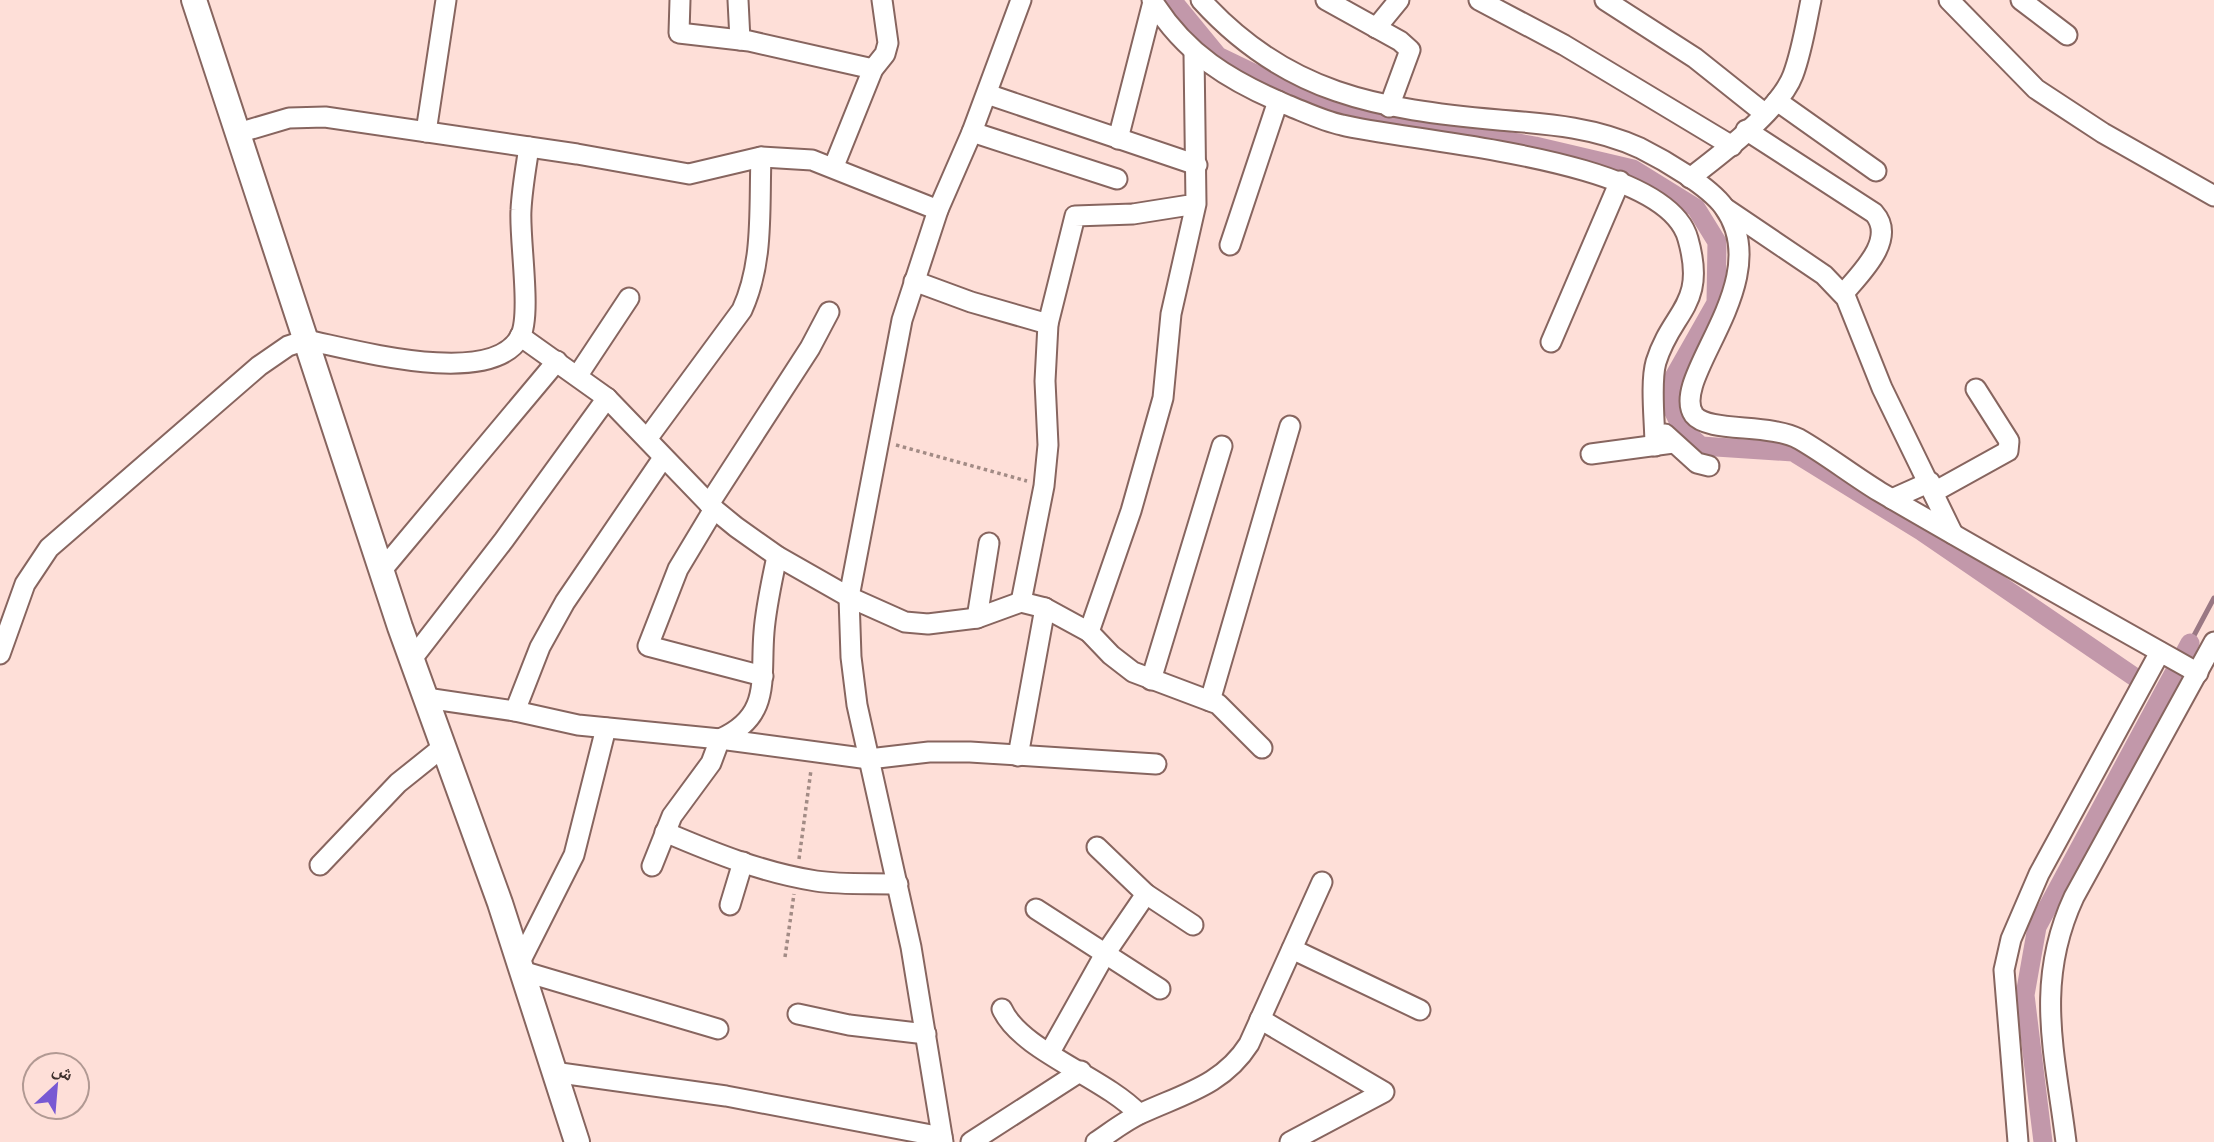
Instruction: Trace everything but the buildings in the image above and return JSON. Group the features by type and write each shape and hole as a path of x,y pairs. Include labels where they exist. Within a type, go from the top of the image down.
{"main road":[{"path":"194,0 382,570 521,967 577,1142"}],"street":[{"path":"426,132 446,0"},
{"path":"680,0 679,33 740,40 873,69"},
{"path":"738,0 740,40"},
{"path":"834,166 873,69 885,54 888,43 882,0"},
{"path":"553,1072 726,1096 943,1140 898,884 853,679 849,597 894,354 914,281 938,210 972,132 1021,0"},
{"path":"1201,0 1226,28 1289,73 1335,92 1389,107 1592,130 1641,149 1690,178 1725,208 1824,275 1843,294 1865,340 1882,388 1953,534"},
{"path":"1325,0 1410,50 1389,107"},
{"path":"1376,28 1399,0"},
{"path":"1479,0 1564,45 1732,146"},
{"path":"1605,0 1876,171"},
{"path":"1690,178 1732,146 1771,107 1793,76 1811,0"},
{"path":"1949,0 2036,89 2103,133 2214,197"},
{"path":"2021,0 2067,35"},
{"path":"1118,139 1153,1"},
{"path":"1153,1 1172,31 1194,53 1246,88 1340,125 1537,158 1620,181 1677,218 1688,236 1693,263 1690,302 1663,344 1655,365 1655,423 1664,445"},
{"path":"1090,632 1131,511 1163,398 1171,314 1195,204 1197,165 1194,53"},
{"path":"987,94 1197,165"},
{"path":"1230,244 1278,101"},
{"path":"238,134 307,116 529,147 689,174 761,157 813,159 938,210"},
{"path":"1746,130 1874,213 1881,221 1882,239 1863,271 1843,294"},
{"path":"972,132 1117,180"},
{"path":"0,654 25,584 49,548 259,366 288,346 306,340 442,363 491,358 506,350 520,336 525,301 520,249 521,207 529,147"},
{"path":"647,439 742,310 749,293 758,254 761,157"},
{"path":"1551,342 1620,181"},
{"path":"1021,602 1044,486 1048,445 1045,381 1048,324 1075,216 1133,214 1195,204"},
{"path":"1725,208 1737,250 1735,294 1691,384 1691,410 1708,425 1755,427 1785,433 1892,499 2178,662"},
{"path":"914,281 971,302 1048,324"},
{"path":"578,375 629,298"},
{"path":"763,676 648,646 678,569 829,312"},
{"path":"520,336 607,398 712,507 777,556 849,597 905,622 929,624 977,618 1021,602 1045,608 1090,632 1111,655 1151,680 1210,701 1233,718 1262,748"},
{"path":"382,570 557,361"},
{"path":"1892,499 1932,487 2008,451 2009,441 1976,389"},
{"path":"412,659 504,540 607,398"},
{"path":"1210,701 1290,426"},
{"path":"1591,454 1664,445 1697,463 1709,466"},
{"path":"1151,680 1222,446"},
{"path":"515,711 540,647 565,602 663,458"},
{"path":"977,618 989,543"},
{"path":"652,866 672,816 711,763 720,739 741,730 751,717 763,676 764,631 777,556"},
{"path":"1018,756 1045,608"},
{"path":"2018,1142 2004,970 2011,939 2039,874 2178,662 2214,642"},
{"path":"2066,1142 2049,989 2059,936 2178,662"},
{"path":"426,698 515,711 556,722 606,729 720,739 869,760 929,752 1156,764"},
{"path":"606,729 574,855 521,967 718,1028"},
{"path":"320,865 398,783 443,747"},
{"path":"665,832 743,862 796,877 831,882 898,884"},
{"path":"1097,847 1146,894 1193,925"},
{"path":"730,905 743,862"},
{"path":"1096,1142 1139,1114 1193,1092 1234,1066 1260,1019 1322,882"},
{"path":"1050,1052 1105,954 1146,894"},
{"path":"1035,909 1160,989"},
{"path":"1292,949 1420,1010"},
{"path":"1003,1009 1016,1030 1118,1094 1139,1114"},
{"path":"798,1014 849,1025 926,1034"},
{"path":"1260,1019 1384,1092 1290,1142"},
{"path":"971,1142 1081,1071"}],"path":[{"path":"877,439 1044,486"},
{"path":"785,957 813,754"}],"waterway":[{"path":"1172,0 1218,56 1330,110 1535,146 1633,169 1696,208 1717,242 1716,303 1674,377 1672,408 1682,429 1701,446 1793,452 1921,531 2136,678"},
{"path":"2190,643 2214,598"},
{"path":"2043,1142 2025,995 2037,927 2190,643"}]}
